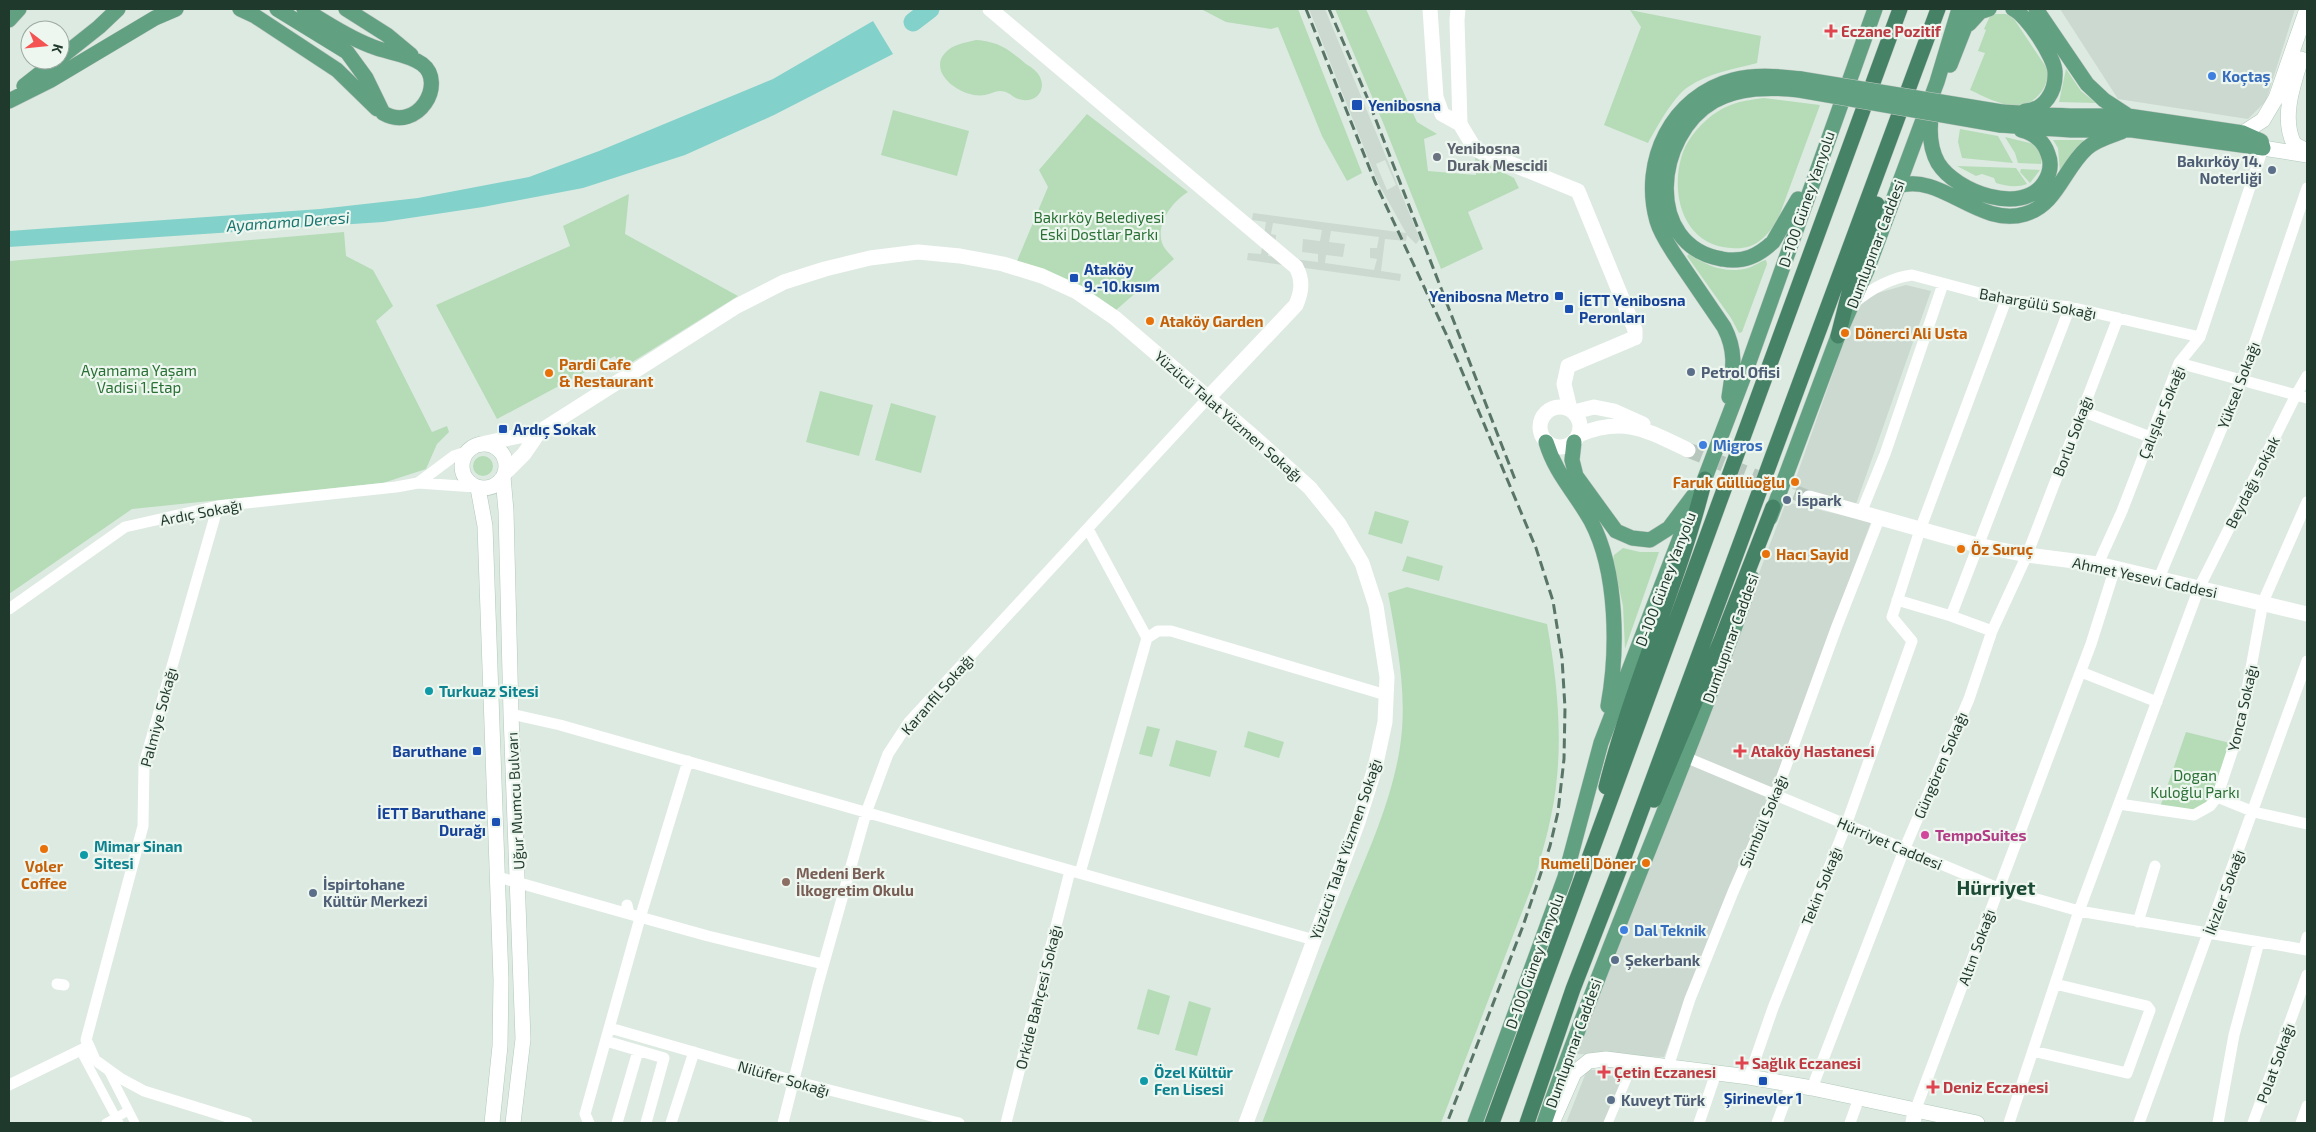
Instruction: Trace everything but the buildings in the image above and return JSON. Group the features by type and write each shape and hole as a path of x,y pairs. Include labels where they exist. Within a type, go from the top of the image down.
{"highway":[{"path":"1492,1123 1900,9"},
{"path":"1528,1123 1573,989 1620,868 1938,9"},
{"path":"1838,336 1856,269 1894,153 1911,86"},
{"path":"1597,836 1611,767 1686,549 1705,479"},
{"path":"1620,868 1640,830 1678,745 1772,507"}],"main road":[{"path":"9,20 19,9"},
{"path":"99,27 112,9"},
{"path":"70,50 118,9"},
{"path":"9,101 51,80 155,18 176,9"},
{"path":"240,9 254,16 337,70 370,104 382,113 397,118 416,114 422,109 429,96 430,77 428,70 387,35 346,9"},
{"path":"277,9 372,47 411,58 422,64"},
{"path":"304,9 315,24 347,52 359,66 382,113"},
{"name":"D-100 Güney Yanyolu","path":"1474,1123 1565,877 1601,743 1686,521 1705,479 1875,9"},
{"name":"Dumlupınar Caddesi","path":"1544,1123 1602,964 1731,641 1758,562 1772,507 1838,336 1854,303 1898,186 1937,82 1959,9"},
{"path":"1972,9 1948,67 1937,82 1930,136 1934,154 1944,170 1957,181 1980,193 2014,200 2032,196 2048,178 2051,168 2045,146 2028,132 2001,118"},
{"path":"1964,30 1975,16 1989,9"},
{"path":"2001,118 2038,108 2052,92 2055,72 2050,56 2030,24 2024,16 2012,9"},
{"path":"2036,9 2087,84 2130,123 2264,148"},
{"path":"9,97 45,70"},
{"path":"1724,428 1734,365 1731,341 1724,327 1670,246 1657,223 1653,196 1655,163 1659,147 1670,124 1689,103 1710,89 1734,80 1764,76 1800,85 2001,118 2070,116 2243,133 2261,141 2264,148"},
{"path":"1800,85 1752,89 1726,95 1702,109 1681,133 1669,161 1666,183 1669,211 1684,238 1705,254 1728,260 1759,255 1773,242 1819,160"},
{"path":"1898,186 1909,183 1928,186 1982,211 1998,215 2025,214 2049,199 2087,148 2130,123"},
{"path":"1657,223 1669,211"},
{"path":"1576,439 1572,460 1576,476 1616,530 1632,538 1650,540 1669,528 1705,479"},
{"path":"1546,442 1552,461 1561,478 1591,522 1602,553 1613,600 1615,646 1613,674 1601,743"}],"street":[{"path":"990,9 1296,267 1302,286 1296,305 1208,398"},
{"path":"1430,9 1436,97 1442,114 1460,124 1476,149 1578,191 1635,330 1635,338 1632,340 1568,366 1564,384 1572,411 1580,424 1576,439"},
{"path":"1458,9 1460,124"},
{"path":"2243,133 2263,120 2276,98 2307,9"},
{"path":"2307,38 2290,99 2288,125 2294,144 2307,153"},
{"path":"2264,148 2307,153"},
{"name":"Çalışlar Sokağı","path":"2098,564 2122,511 2178,363 2200,337 2264,148"},
{"name":"Yüksel Sokağı","path":"2159,578 2242,380 2307,188"},
{"name":"Yüzücü Talat Yüzmen Sokağı","path":"539,432 737,306 784,282 825,269 870,258 918,252 960,256 1003,264 1042,276 1077,292 1115,318 1310,488 1339,524 1362,563 1376,606 1387,677 1385,722 1375,768 1358,822 1246,1123"},
{"name":"Bahargülü Sokağı","path":"1854,303 1874,287 1902,276 1912,276 2006,300 2070,307 2200,337"},
{"path":"1861,513 1885,454 1943,284"},
{"name":"Tekin Sokağı","path":"1749,1077 1773,1008 1846,825 1912,641 1892,616 1920,530 2006,300"},
{"path":"1951,616 2070,307"},
{"name":"Borlu Sokağı","path":"2027,555 2118,318"},
{"path":"2178,363 2307,398"},
{"name":"Beydağı sokjak","path":"2009,1123 2079,911 2199,588 2307,376"},
{"name":"Karanfil Sokağı","path":"783,1123 823,964 866,812 888,754 909,722 1208,398"},
{"path":"1655,435 1639,421 1614,411 1594,407 1572,411 1564,407 1552,408 1543,416 1540,429 1546,442 1563,447 1594,428 1610,425 1630,426 1688,450"},
{"path":"2082,411 2150,437"},
{"path":"418,483 454,456 481,444 539,432"},
{"path":"418,483 476,488 492,487 519,460 539,432"},
{"path":"481,444 488,444 501,452 506,466 504,475"},
{"path":"466,452 462,461 462,472 466,481 476,488"},
{"name":"Uğur Mumcu Bulvarı","path":"504,475 523,1039 513,1123"},
{"name":"Ardıç Sokağı","path":"9,609 125,527 218,506 418,483"},
{"name":"Uğur Mumcu Bulvarı","path":"476,488 485,526 502,980 500,1037 492,1123"},
{"name":"Ahmet Yesevi Caddesi","path":"1809,498 1977,545 2027,555 2098,564 2307,614"},
{"name":"Yonca Sokağı","path":"2217,797 2240,728 2263,602 2307,502"},
{"name":"Palmiye Sokağı","path":"85,1048 143,826 144,764 218,506"},
{"name":"Sümbül Sokağı","path":"1668,1067 1694,990 1733,892 1775,796 1837,626 1879,519"},
{"path":"1088,529 1148,638"},
{"name":"Güngören Sokağı","path":"1812,1088 1904,850 1969,699 1992,631 2027,555"},
{"name":"Altın Sokağı","path":"1914,1117 2080,672 2115,568"},
{"path":"1897,600 1951,616 1992,631"},
{"path":"1075,872 1148,638 1158,631 1171,631 1386,695"},
{"name":"İkizler Sokağı","path":"2139,1123 2254,812 2307,661"},
{"path":"2080,672 2157,702"},
{"path":"511,714 560,725 1314,940"},
{"name":"Hürriyet Caddesi","path":"1685,757 1998,888 2079,911 2305,949"},
{"path":"588,1123 585,1114 610,1028 632,912 688,762"},
{"path":"2119,804 2194,815 2210,806 2217,797 2254,812 2307,824"},
{"path":"2138,922 2156,866"},
{"name":"Orkide Bahçesi Sokağı","path":"1006,1123 1075,872"},
{"path":"498,877 823,964"},
{"path":"2305,949 2307,936"},
{"path":"2218,1123 2234,1035 2259,942"},
{"name":"Polat Sokağı","path":"2254,1123 2307,975"},
{"path":"2033,1051 2127,1072 2150,1010 2147,1006 2055,984"},
{"name":"Nilüfer Sokağı","path":"610,1028 794,1081 960,1123"},
{"path":"606,1042 664,1058 646,1123"},
{"path":"85,1048 95,1060 108,1070 144,1091 246,1123"},
{"path":"9,1085 85,1048"},
{"path":"85,1048 118,1120"},
{"path":"618,1123 638,1051"},
{"path":"671,1123 694,1052"},
{"path":"1552,1123 1574,1073 1589,1060 1606,1059 1749,1077 1860,1098 1914,1117 1977,1123"},
{"path":"1608,1123 1634,1062"},
{"path":"108,1070 135,1123"},
{"path":"1699,1123 1716,1073"},
{"path":"1777,1123 1791,1085"},
{"path":"1850,1123 1860,1098"},
{"path":"2301,1123 2307,1106"},
{"path":"106,1123 118,1120 128,1111"}],"shaded area":[{"path":"1309,9 1325,9 1420,239 1416,244 1407,235 1406,241 1385,239 1381,271 1401,274 1400,281 1247,260 1248,253 1261,254 1266,222 1252,220 1253,213 1406,233 1378,183","holes":["1385,160 1396,185 1387,190 1376,164","1273,223 1322,230 1320,241 1303,239 1302,252 1318,254 1318,262 1268,256 1270,244 1275,245 1276,235 1271,234","1331,231 1379,237 1377,248 1370,248 1370,258 1377,259 1374,270 1325,263 1326,255 1343,257 1345,244 1329,242"]},
{"path":"2060,9 2295,9 2266,101 2248,119 2118,99"},
{"path":"1906,285 1931,291 1855,507 1792,489 1857,305 1874,294"},
{"path":"1786,502 1871,522 1774,783 1707,942 1664,1057 1577,1054"},
{"path":"1633,1069 1609,1123 1566,1123 1587,1070"}],"green space":[{"path":"1201,9 1298,9 1362,173 1347,181 1322,136 1278,27 1271,29 1226,22"},
{"path":"1335,9 1366,9 1417,122 1437,134 1424,139 1428,171 1476,175 1475,158 1514,178 1519,188 1468,212 1483,249 1441,269 1384,125"},
{"path":"1630,10 1761,36 1757,63 1704,78 1688,87 1671,105 1648,143 1604,125 1641,27"},
{"path":"2006,14 2014,19 2048,70 2046,83 2039,95 2022,105 2003,104 1970,90 1985,53 1978,51 1986,30 1984,29 1990,16"},
{"path":"976,40 991,42 1003,47 1034,70 1039,75 1042,83 1039,94 1026,100 1002,91 985,95 972,95 953,86 941,71 942,57 955,46"},
{"path":"2066,69 2081,91 2096,103 2059,102"},
{"path":"1764,98 1820,105 1777,222 1762,239 1752,245 1731,248 1714,245 1701,237 1691,227 1683,213 1679,199 1678,183 1679,167 1683,152 1697,129 1717,112 1734,104"},
{"path":"893,110 969,131 957,176 881,155"},
{"name":"Bakırköy Belediyesi Eski Dostlar Parkı","path":"1087,114 1188,192 1171,207 1161,228 1162,243 1174,259 1115,311 1017,261 1048,187 1039,170"},
{"path":"1960,129 1998,136 2013,163 1962,158 1958,142"},
{"path":"2005,137 2034,144 2042,156 2041,164 2018,163 2015,153"},
{"path":"2053,140 2084,140 2060,173 2058,148"},
{"path":"1957,166 2016,168 2027,184 2008,186 1996,183 1994,178 1982,174 1976,176"},
{"path":"2021,169 2040,170 2030,183 2020,172"},
{"path":"629,194 625,234 738,296 621,369 615,356 497,419 436,305 570,246 563,226"},
{"name":"Ayamama Yaşam Vadisi 1.Etap","path":"344,232 346,256 373,270 393,306 376,321 432,432 447,426 449,432 437,444 426,469 383,483 132,509 9,594 9,261"},
{"path":"1689,254 1717,268 1732,270 1748,268 1766,260 1767,264 1742,332 1739,333 1731,318 1687,256"},
{"path":"820,391 873,405 859,456 806,442"},
{"path":"891,403 936,416 921,473 875,460"},
{"path":"483,456 490,459 493,466 490,473 483,476 476,473 473,466 476,459"},
{"path":"1375,511 1409,521 1402,544 1368,534"},
{"path":"1623,548 1640,552 1659,552 1625,649 1623,606 1613,560 1614,555"},
{"path":"1407,556 1443,566 1439,581 1402,571"},
{"path":"1407,587 1547,624 1557,700 1558,758 1554,803 1534,881 1441,1123 1262,1123 1321,967 1376,832 1396,769 1403,708 1395,631 1388,593"},
{"path":"1147,726 1160,729 1152,757 1139,754"},
{"path":"1248,731 1284,742 1279,758 1244,747"},
{"name":"Dogan Kuloğlu Parkı","path":"2186,732 2234,744 2216,796 2193,815 2159,810"},
{"path":"1176,740 1217,751 1210,777 1169,766"},
{"path":"1148,989 1170,996 1159,1035 1137,1029"},
{"path":"1189,1001 1211,1008 1197,1056 1175,1050"}],"water":[{"path":"873,21 893,54 774,115 685,155 583,188 483,207 383,222 9,247 9,231 320,209 418,198 529,177 599,151 773,79"}],"waterway":[{"name":"Ayamama Deresi","path":"913,22 930,9"}],"tunnel":[{"path":"1688,450 1809,498"}],"railway":[{"path":"1306,9 1375,182 1448,338 1536,548 1553,601 1562,658 1565,708 1564,759 1558,812 1550,846 1523,926 1447,1123"},
{"path":"1329,9 1367,97 1516,482"}],"place":[{"name":"Eczane Pozitif","path":"1831,31"},
{"name":"Koçtaş","path":"2212,76"},
{"name":"Yenibosna","path":"1357,105"},
{"name":"Yenibosna Durak Mescidi","path":"1437,157"},
{"name":"Bakırköy 14. Noterliği","path":"2272,170"},
{"name":"Ataköy 9.-10.kısım","path":"1074,278"},
{"name":"Yenibosna Metro","path":"1559,296"},
{"name":"İETT Yenibosna Peronları","path":"1569,309"},
{"name":"Ataköy Garden","path":"1150,321"},
{"name":"Dönerci Ali Usta","path":"1845,333"},
{"name":"Petrol Ofisi","path":"1691,372"},
{"name":"Pardi Cafe & Restaurant","path":"549,373"},
{"name":"Ardıç Sokak","path":"503,429"},
{"name":"Migros","path":"1703,445"},
{"name":"Faruk Güllüoğlu","path":"1795,482"},
{"name":"İspark","path":"1787,500"},
{"name":"Öz Suruç","path":"1961,549"},
{"name":"Hacı Sayid","path":"1766,554"},
{"name":"Turkuaz Sitesi","path":"429,691"},
{"name":"Baruthane","path":"477,751"},
{"name":"Ataköy Hastanesi","path":"1740,751"},
{"name":"İETT Baruthane Durağı","path":"496,822"},
{"name":"TempoSuites","path":"1925,835"},
{"name":"Vøler Coffee","path":"44,849"},
{"name":"Mimar Sinan Sitesi","path":"84,855"},
{"name":"Rumeli Döner","path":"1646,863"},
{"name":"Medeni Berk İlkogretim Okulu","path":"786,882"},
{"name":"İspirtohane Kültür Merkezi","path":"313,893"},
{"name":"Dal Teknik","path":"1624,930"},
{"name":"Şekerbank","path":"1615,960"},
{"name":"Sağlık Eczanesi","path":"1742,1063"},
{"name":"Çetin Eczanesi","path":"1604,1072"},
{"name":"Özel Kültür Fen Lisesi","path":"1144,1081"},
{"name":"Şirinevler 1","path":"1763,1081"},
{"name":"Deniz Eczanesi","path":"1933,1087"},
{"name":"Kuveyt Türk","path":"1611,1100"}],"district":[{"name":"Hürriyet","path":"1996,887"}]}
